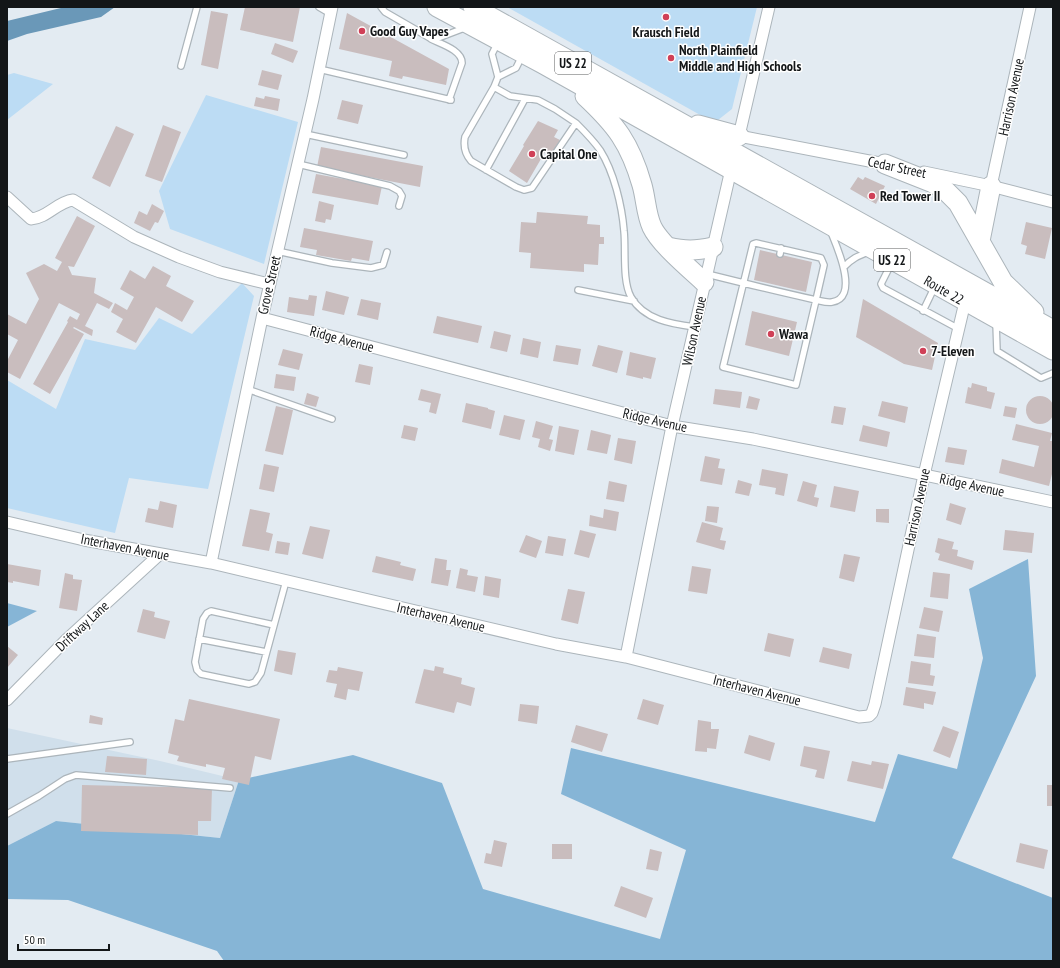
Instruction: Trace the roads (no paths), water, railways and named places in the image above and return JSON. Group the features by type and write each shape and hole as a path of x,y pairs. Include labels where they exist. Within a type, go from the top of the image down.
{"highway":[{"name":"US 22","path":"437,7 543,64 735,153"},
{"name":"US 22","path":"473,7 1053,330"},
{"path":"543,64 576,88 616,127 634,159 652,226 657,236 705,278"},
{"name":"Route 22","path":"735,153 829,224 965,302 1053,350"},
{"path":"885,164 933,183 945,190 958,203 1003,282 1053,330"},
{"path":"980,241 991,186"},
{"path":"668,247 685,251 713,247"}],"street":[{"name":"Wilson Avenue","path":"626,657 672,426 705,278 769,7"},
{"name":"Harrison Avenue","path":"991,186 1030,7"},
{"name":"Grove Street","path":"211,563 269,284 305,134 331,10"},
{"name":"Cedar Street","path":"735,153 885,164 991,186 1053,202"},
{"path":"7,197 31,219 39,218 65,201 73,200 134,237 179,257 220,272 269,284"},
{"name":"Harrison Avenue","path":"872,713 876,704 924,475 965,302"},
{"name":"Ridge Avenue","path":"262,318 672,426 753,439 1053,502"},
{"name":"Interhaven Avenue","path":"7,522 84,540 211,563 556,644 626,657 859,717 868,716 872,713"},
{"name":"Driftway Lane","path":"7,700 66,640 160,554"}],"lane":[{"path":"181,66 197,7"},
{"path":"319,7 331,10"},
{"path":"319,69 450,100 462,63 462,58 458,53 375,7"},
{"path":"381,7 385,12"},
{"path":"430,38 438,38 472,26"},
{"path":"499,40 492,54 498,77 494,87 465,137 464,144 466,154 471,161 516,187 524,190 532,188 576,123"},
{"path":"498,77 516,68 524,54"},
{"path":"494,87 510,96 538,100 555,109 576,123 600,150 614,180 624,231 625,263 629,292 634,301 642,310 661,321 695,327"},
{"path":"486,170 525,99"},
{"path":"305,134 404,155"},
{"path":"298,164 390,186 399,191 402,196 399,206"},
{"path":"705,278 760,284 772,287 784,293 831,303 842,298 846,284 844,267 829,224"},
{"path":"756,243 769,248 806,257 821,258 824,265 796,385 722,367 743,283 753,244 756,243"},
{"path":"844,267 849,261 856,257 875,250"},
{"path":"277,251 332,263 371,268 383,265 387,252"},
{"path":"893,260 881,284 883,288 923,311 959,329"},
{"path":"923,311 935,284"},
{"path":"784,293 786,286"},
{"path":"797,296 799,289"},
{"path":"578,290 634,301"},
{"path":"996,319 997,351 1041,378 1053,372"},
{"path":"247,389 332,419"},
{"path":"274,625 211,611 205,615 199,639 195,667 201,674 249,684 252,684 257,680 261,673 286,581"},
{"path":"199,639 266,652"},
{"path":"7,759 130,742"},
{"path":"7,814 65,779 76,775 230,788"}],"place":[{"name":"Krausch Field","path":"666,17"},
{"name":"Good Guy Vapes","path":"362,31"},
{"name":"North Plainfield Middle and High Schools","path":"671,58"},
{"name":"Capital One","path":"532,154"},
{"name":"Red Tower II","path":"872,196"},
{"name":"Wawa","path":"771,334"},
{"name":"7-Eleven","path":"923,351"}]}
